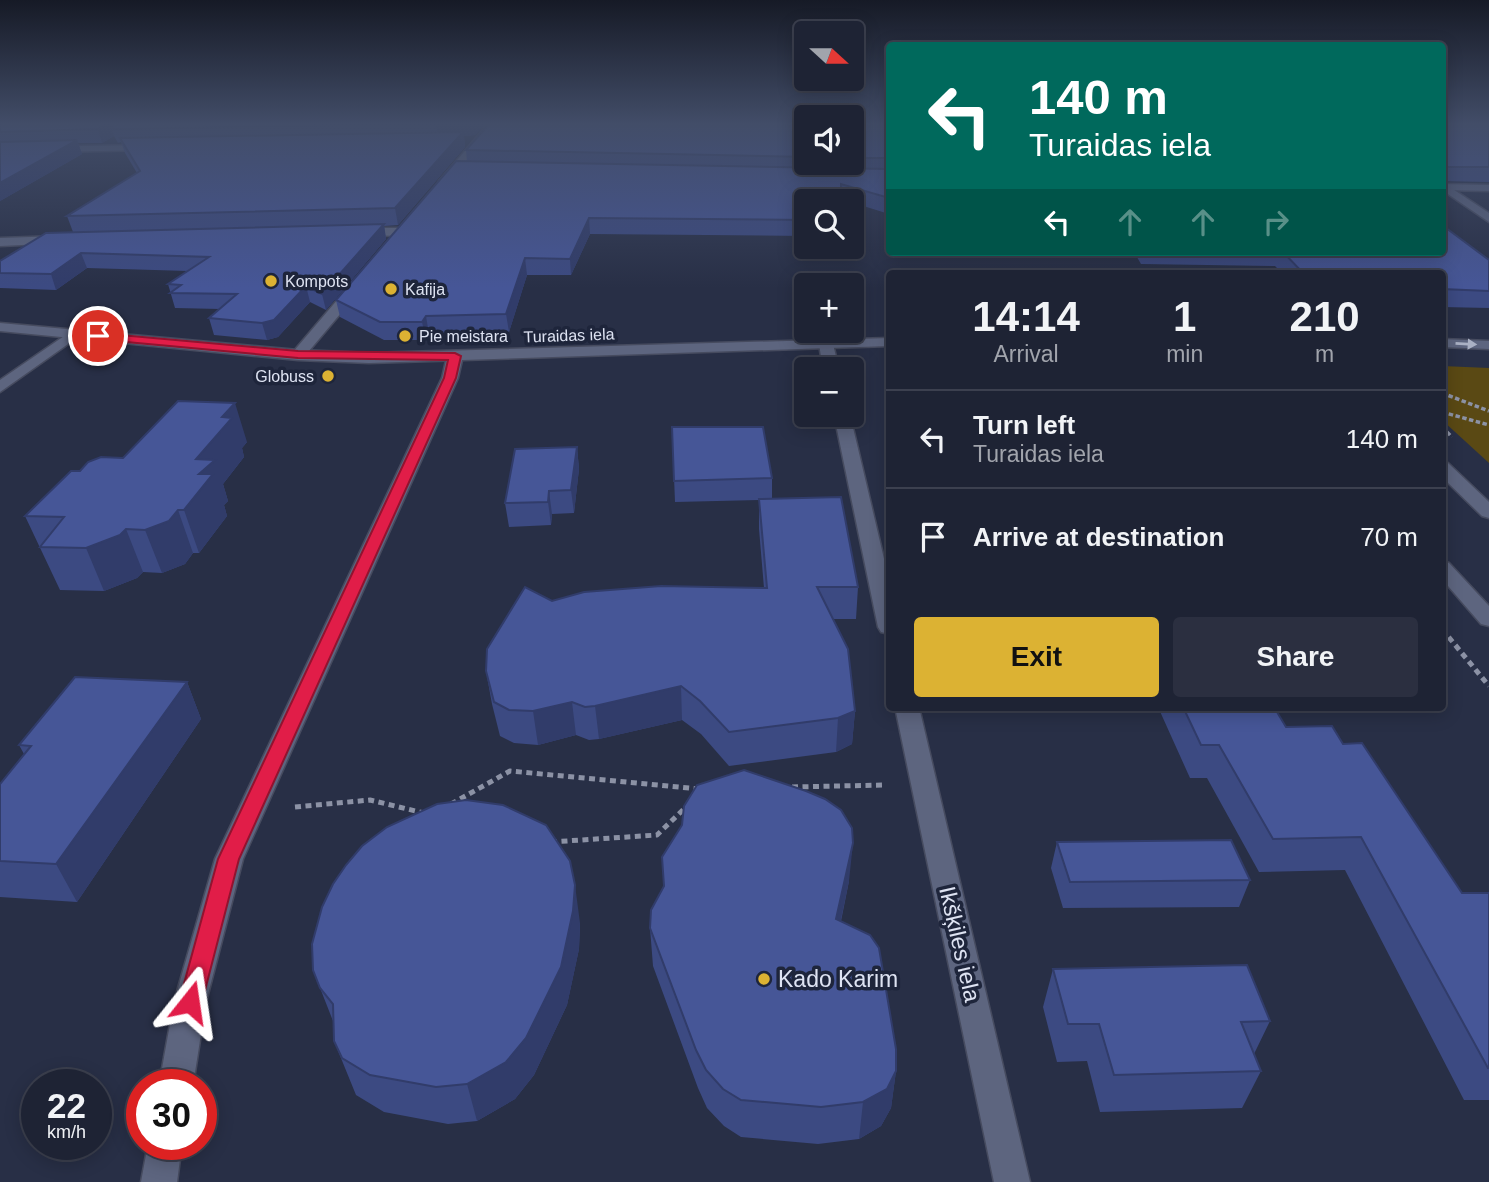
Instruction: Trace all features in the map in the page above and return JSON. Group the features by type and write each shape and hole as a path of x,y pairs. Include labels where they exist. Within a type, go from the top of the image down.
{"street":[{"path":"437,190 446,178"},
{"path":"1446,186 1489,188"},
{"path":"1446,188 1489,218"},
{"path":"349,232 398,237 413,219"},
{"path":"0,242 70,240"},
{"path":"298,355 368,273"},
{"name":"Turaidas iela","path":"0,327 298,355 455,356 886,342"},
{"path":"0,387 73,334"},
{"path":"1446,342 1489,345"},
{"path":"826,344 829,357"},
{"path":"179,1069 190,1002 229,859 450,378 455,356"},
{"path":"845,427 886,613"},
{"path":"1446,471 1489,512"},
{"path":"1446,571 1489,619"},
{"name":"Ikšķiles iela","path":"908,711 1012,1182"},
{"path":"159,1182 162,1160"}],"path":[{"path":"1446,395 1489,411"},
{"path":"1446,413 1489,425"},
{"path":"1446,634 1489,686"},
{"path":"443,808 510,771 705,790 657,835 536,843"},
{"path":"787,788 924,782"},
{"path":"251,811 370,800 432,814"}],"shaded area":[{"path":"1446,366 1489,368 1489,463 1446,424"}],"building":[{"path":"128,178 422,178 395,208 67,216"},
{"path":"441,178 886,178 886,197 841,184 841,189 794,189 794,220 589,218 570,259 525,258 506,314 426,316 422,322 380,322 336,300"},
{"path":"384,224 322,294 306,286 274,320 262,323 209,318 237,294 170,293 181,285 168,284 209,257 81,253 51,274 0,273 0,261 46,233"},
{"path":"1446,228 1489,260 1489,291 1446,289 1446,270 1300,270 1287,256 1446,256"},
{"path":"178,401 235,403 222,417 232,418 196,459 215,460 199,474 213,474 184,510 178,510 169,521 145,530 126,529 120,535 86,548 40,547 64,517 25,516 71,471 80,471 88,462 101,457 123,458"},
{"path":"672,427 763,427 772,478 674,481"},
{"path":"577,447 571,490 549,491 548,502 505,503 515,449"},
{"path":"841,497 858,587 817,587 848,649 855,711 838,718 729,732 700,701 681,686 585,707 572,702 533,711 509,710 494,702 486,671 487,649 525,587 552,601 584,592 661,586 767,588 759,499"},
{"path":"75,677 187,682 56,864 0,861 0,784 31,746 19,745"},
{"path":"1185,711 1276,711 1286,727 1332,726 1343,744 1362,743 1462,893 1489,893 1489,1068 1361,837 1273,839 1219,745 1201,745"},
{"name":"Kado Karim","path":"744,770 825,799 841,810 852,828 853,843 836,919 870,935 879,948 896,1049 896,1071 887,1089 863,1102 821,1107 741,1100 723,1089 706,1070 696,1050 650,928 651,910 664,886 662,857 682,825 684,806 697,785"},
{"path":"466,800 503,805 546,825 570,861 575,885 573,911 561,967 526,1038 506,1062 467,1084 436,1087 370,1075 342,1058 334,1041 333,1004 320,988 313,970 312,944 322,907 346,865 362,846 387,827 437,804"},
{"path":"1231,840 1250,880 1070,882 1057,842"},
{"path":"1247,965 1270,1021 1241,1022 1261,1071 1114,1075 1099,1024 1068,1024 1053,969"}],"place":[{"name":"Kompots","path":"271,281"},
{"name":"Kafija","path":"391,289"},
{"name":"Pie meistara","path":"405,336"},
{"name":"Globuss","path":"328,376"},
{"name":"Kado Karim","path":"764,979"}],"route":[{"path":"98,336 298,355 369,358 455,356 450,378 229,859 190,1002"}]}
